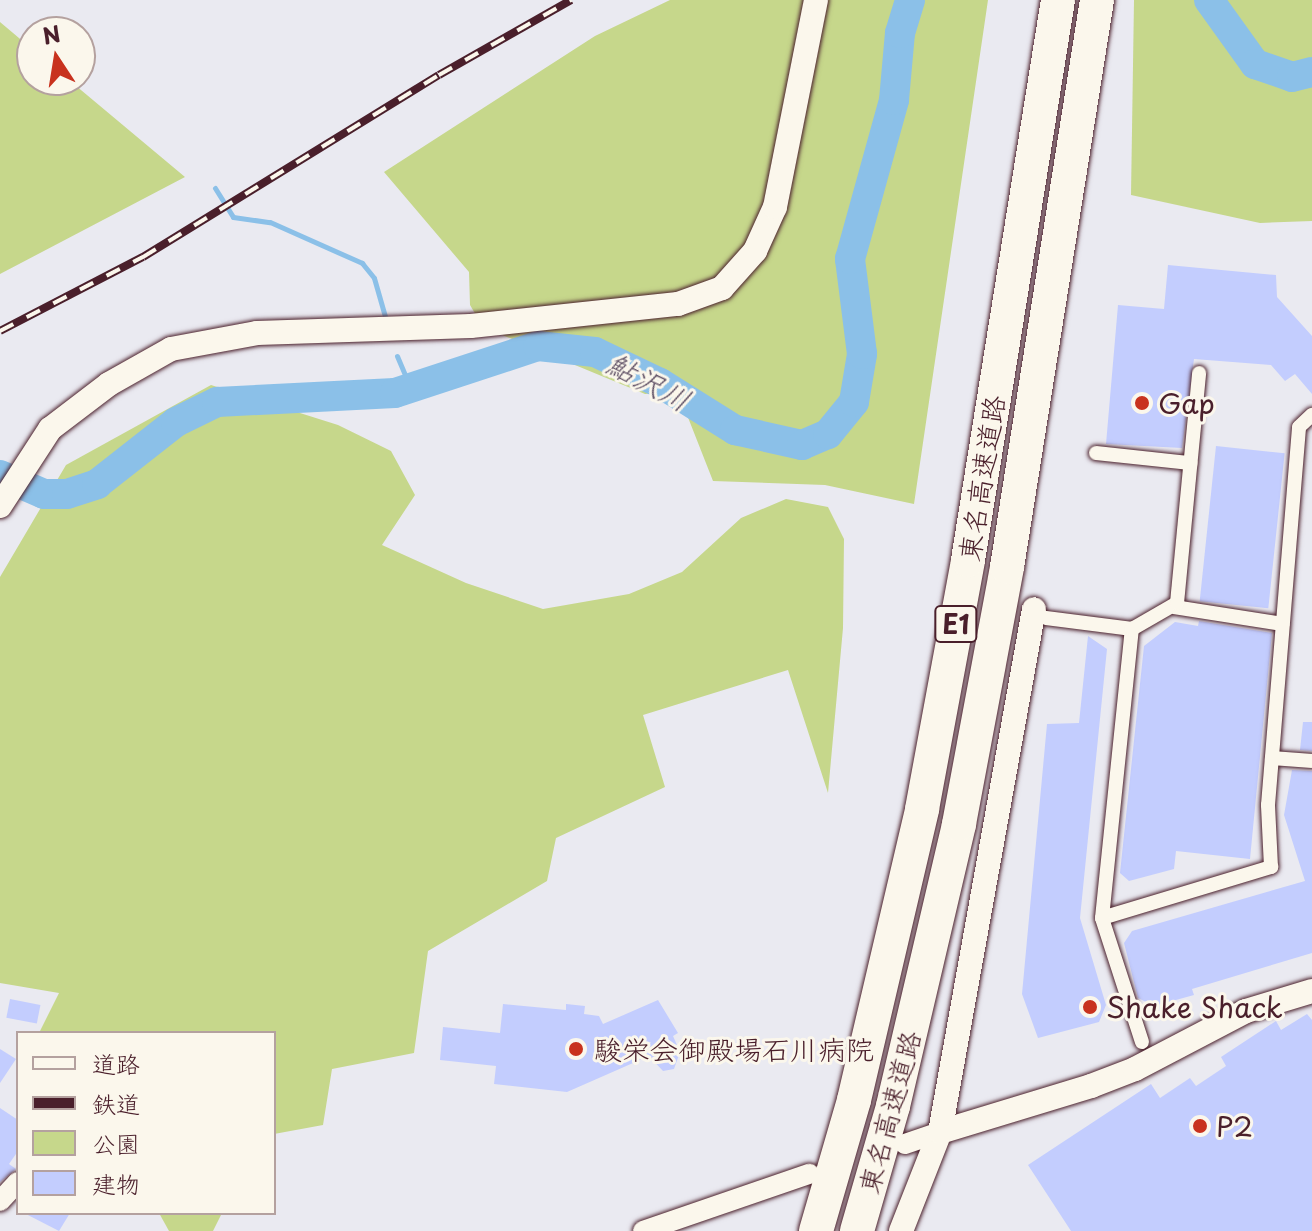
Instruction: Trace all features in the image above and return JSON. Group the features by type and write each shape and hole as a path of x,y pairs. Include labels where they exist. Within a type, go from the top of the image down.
{"highway":[{"name":"東名高速道路","path":"816,1231 854,1100 922,809 968,560 1057,4"},
{"name":"東名高速道路","path":"857,1231 893,1106 959,824 1007,567 1096,9"}],"street":[{"path":"0,506 50,429 109,384 171,349 257,333 471,326 678,304 722,288 755,251 775,207 816,0"},
{"path":"1174,607 1199,373"},
{"path":"1102,918 1271,867 1272,758 1299,427 1312,415"},
{"path":"1096,453 1190,463"},
{"path":"901,1231 940,1132 1040,613 1132,629 1174,607 1283,624"},
{"path":"1132,629 1102,918 1142,1042"},
{"path":"1272,758 1312,761"},
{"path":"905,1144 1091,1086 1135,1069 1246,1011 1312,991"},
{"path":"643,1231 809,1174"},
{"path":"0,1201 16,1184"}],"green space":[{"path":"670,0 988,0 914,504 825,485 713,481 678,392 645,394 483,327 470,305 469,272 384,172 595,36"},
{"path":"1134,0 1312,0 1312,221 1260,223 1131,195"},
{"path":"0,22 16,36 16,96 88,96 185,177 0,274"},
{"path":"211,385 338,425 391,451 415,495 382,545 466,583 543,609 629,594 682,572 741,518 786,499 828,507 844,539 843,628 828,793 788,670 643,715 665,787 556,838 547,881 428,951 414,1053 332,1069 323,1125 276,1134 276,1031 40,1031 59,993 0,983 0,577 66,465"},
{"path":"160,1215 221,1215 213,1231 169,1231"}],"building":[{"path":"1168,265 1276,275 1277,297 1312,336 1312,394 1295,374 1285,381 1271,365 1194,359 1182,448 1106,444 1118,305 1164,309"},
{"path":"1216,446 1285,453 1268,608 1200,601"},
{"path":"1199,621 1272,633 1250,859 1176,851 1174,869 1129,881 1120,873 1144,646 1175,622 1198,626"},
{"path":"1088,636 1107,649 1080,918 1106,1005 1099,1022 1038,1038 1022,994 1047,724 1079,723"},
{"path":"1303,722 1312,722 1312,751 1300,750"},
{"path":"1292,770 1312,771 1312,953 1192,989 1194,995 1154,1006 1138,998 1124,943 1132,931 1305,881 1284,815"},
{"path":"10,999 40,1005 37,1024 6,1018"},
{"path":"658,1000 678,1033 673,1036 680,1052 674,1069 663,1071 649,1056 567,1092 494,1084 496,1066 440,1060 443,1027 500,1033 503,1004 566,1010 566,1004 585,1006 584,1014 599,1016 603,1024"},
{"name":"P2","path":"1307,1014 1312,1020 1312,1231 1071,1231 1028,1165 1151,1084 1160,1098 1190,1078 1196,1086 1226,1066 1221,1057 1276,1021 1281,1030"},
{"path":"0,1049 16,1059 0,1083"},
{"path":"0,1108 16,1119 16,1154 9,1164 16,1169 0,1182"},
{"path":"28,1215 69,1215 59,1231"}],"waterway":[{"name":"鮎沢川","path":"0,475 44,494 67,494 97,484 176,422 217,402 395,393 538,346 595,352 660,383 735,430 802,445 828,434 854,402 862,354 850,259 894,100 900,33 910,0"},
{"name":"鮎沢川","path":"1209,0 1255,64 1292,77 1312,72"},
{"path":"215,188 233,217 270,222 362,263 374,278 385,316"},
{"path":"397,356 411,389"}],"railway":[{"path":"0,331 143,257 439,75 571,0"}],"place":[{"name":"Gap","path":"1142,403"},
{"name":"Shake Shack","path":"1090,1007"},
{"name":"駿栄会御殿場石川病院","path":"576,1049"},
{"name":"P2","path":"1200,1126"}]}
